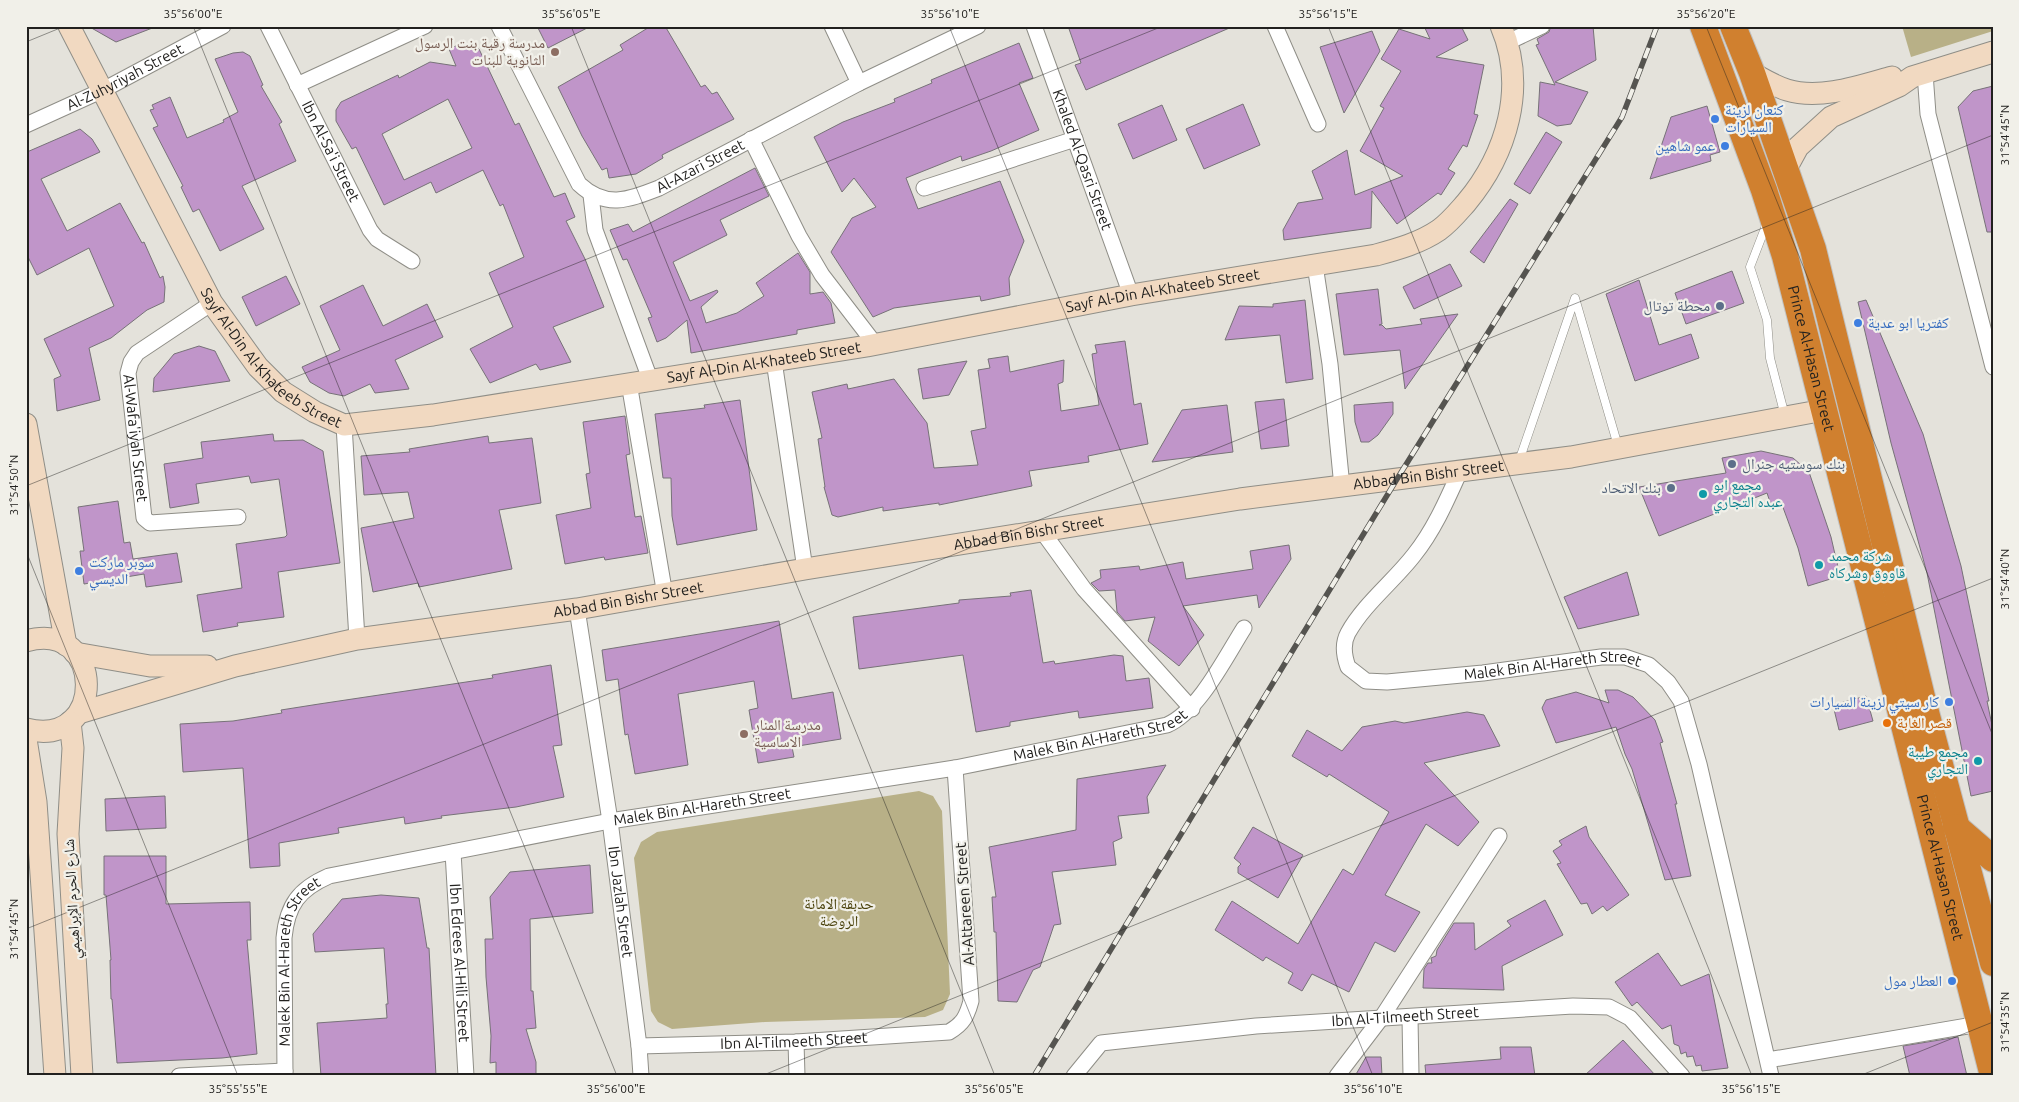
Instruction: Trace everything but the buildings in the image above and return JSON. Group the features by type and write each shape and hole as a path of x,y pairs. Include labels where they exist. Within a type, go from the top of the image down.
{"highway":[{"name":"Prince Al-Hasan Street","path":"1704,26 1771,212 1824,410 1992,1076"},
{"name":"Prince Al-Hasan Street","path":"1733,26 1752,73 1813,249 1889,567 1956,827 1986,905 1993,963"},
{"path":"1956,827 1993,859"}],"street":[{"name":"Sayf Al-Din Al-Khateeb Street","path":"69,26 212,303 258,368 283,392 315,412 344,425 433,415 650,379 774,361 876,344 1131,295 1400,249 1440,229 1455,216 1488,175 1508,125 1513,86 1512,63 1504,34"},
{"name":"Al-Zuhyriyah Street","path":"26,125 103,90 223,26"},
{"name":"Ibn Al-Sa'i Street","path":"268,26 373,234 412,261"},
{"path":"297,85 425,26"},
{"path":"499,26 579,184 591,195 595,230 650,379"},
{"path":"832,26 859,82"},
{"name":"Al-Azari Street","path":"591,195 609,201 635,197 659,188 859,82 978,26"},
{"name":"Khaled Al-Qasri Street","path":"1034,26 1131,295"},
{"path":"1275,26 1318,124"},
{"path":"1504,34 1542,26"},
{"path":"1786,169 1798,147 1831,117 1919,75 1993,52"},
{"path":"1752,73 1787,90 1804,93 1829,92 1894,76 1919,75"},
{"path":"1919,75 1993,367"},
{"path":"751,139 799,236 822,275 876,344"},
{"path":"924,188 1075,139"},
{"path":"1315,265 1330,364 1342,487"},
{"name":"Al-Wafa'iyah Street","path":"212,303 138,353 131,362 128,373 144,518 150,522 238,517"},
{"path":"774,361 805,569"},
{"path":"629,383 665,595"},
{"name":"Abbad Bin Bishr Street","path":"26,729 48,731 75,717 235,666 357,639 577,609 805,569 1240,499 1518,464 1618,448 1824,410"},
{"path":"26,424 71,649 83,663 88,682 85,702 75,717"},
{"path":"344,425 357,639"},
{"name":"Malek Bin Al-Hareth Street","path":"1460,471 1447,501 1415,554 1357,620 1347,635 1344,646 1348,667 1366,681 1387,682 1483,673 1601,657 1625,657 1649,665 1668,682 1681,701 1699,764 1771,1076"},
{"path":"1042,531 1084,589 1192,709"},
{"name":"Ibn Jazlah Street","path":"577,609 610,822 639,1046 640,1076"},
{"name":"Malek Bin Al-Hareth Street","path":"285,1074 284,938 286,916 298,898 314,883 329,876 610,822 955,768 1153,729 1180,720 1192,709 1244,628"},
{"name":"Abbad Bin Bishr Street","path":"26,641 52,639 71,649 150,666 235,666"},
{"name":"شارع الحرم الإبراهيمي","path":"75,717 68,834 82,1076"},
{"name":"شارع الحرم الإبراهيمي","path":"26,739 36,802 55,1076"},
{"name":"Al-Attareen Street","path":"949,1032 959,1026 967,1017 971,1001 955,768"},
{"path":"1337,1076 1382,1017 1499,836"},
{"name":"Ibn Edrees Al-Hili Street","path":"453,852 466,1076"},
{"path":"1953,918 1986,905"},
{"name":"Ibn Al-Tilmeeth Street","path":"1074,1076 1101,1043 1256,1026 1573,1006 1609,1007 1630,1018 1682,1076"},
{"path":"1410,1017 1412,1076"},
{"path":"1768,1060 1979,1024"},
{"name":"Ibn Al-Tilmeeth Street","path":"639,1046 796,1042 949,1032"},
{"path":"796,1042 796,1076"},
{"path":"179,1076 285,1074"}],"lane":[{"path":"1771,212 1750,267 1767,320 1770,358 1785,417"},
{"path":"1518,464 1575,298 1618,448"}],"green space":[{"path":"1902,26 1993,26 1993,31 1911,57"},
{"name":"حدبقة الامانة الروضة","path":"919,791 933,796 942,811 950,994 943,1010 925,1017 765,1022 672,1029 658,1022 651,1011 634,858 641,842 657,832"}],"railway":[{"path":"1034,1076 1397,479 1622,117 1657,26"}],"place":[{"name":"مدرسة رقية بنت الرسول الثانوية للبنات","path":"555,52"},
{"name":"كنعان لزينة السيارات","path":"1715,119"},
{"name":"عمو شاهين","path":"1725,146"},
{"name":"محطة توتال","path":"1720,306"},
{"name":"كفتريا ابو عدية","path":"1858,323"},
{"name":"بنك سوستيه جنرال","path":"1732,464"},
{"name":"بنك الاتحاد","path":"1671,488"},
{"name":"مجمع ابو عبده التجاري","path":"1703,494"},
{"name":"شركة محمد قاووق وشركاه","path":"1819,565"},
{"name":"سوبر ماركت الديسي","path":"79,571"},
{"name":"كار سيتي لزينة السيارات","path":"1949,702"},
{"name":"قصر الغابة","path":"1887,723"},
{"name":"مدرسة المنار الاساسية","path":"744,734"},
{"name":"مجمع طيبة التجاري","path":"1978,761"},
{"name":"العطار مول","path":"1952,981"}]}
